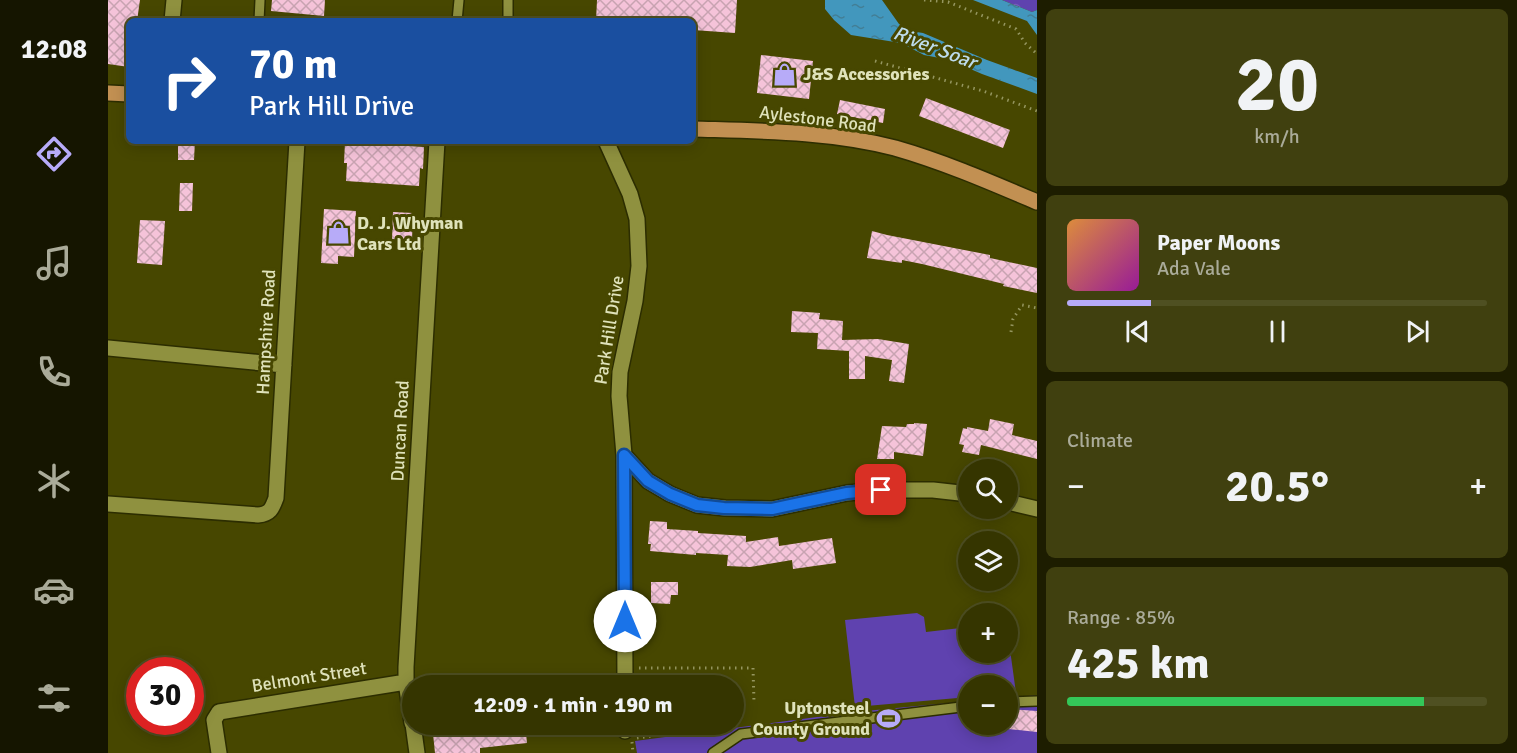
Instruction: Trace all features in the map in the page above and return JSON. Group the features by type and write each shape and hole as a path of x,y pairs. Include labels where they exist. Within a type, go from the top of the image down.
{"main road":[{"path":"108,93 126,94"},
{"name":"Aylestone Road","path":"696,129 830,136 893,148 957,169 1037,202"}],"street":[{"path":"172,18 174,0"},
{"name":"Hampshire Road","path":"108,504 258,515 266,514 272,509 276,498 297,144"},
{"name":"Duncan Road","path":"406,675 437,144"},
{"name":"Park Hill Drive","path":"607,144 630,194 637,219 637,278 620,372 619,396 624,455 625,675"},
{"path":"108,348 284,364"},
{"path":"624,455 648,481 670,494 697,505 772,509 847,493 881,490 933,490 958,493"},
{"path":"1018,504 1037,509"},
{"name":"Belmont Street","path":"219,753 214,720 219,712 402,683"},
{"name":"Duncan Road","path":"415,735 417,753"}],"lane":[{"path":"259,18 260,0"},
{"path":"457,18 459,0"},
{"path":"508,0 508,18"},
{"path":"1018,702 1037,701"},
{"path":"713,753 741,734 958,707"}],"path":[{"path":"924,0 948,2 1016,29 1025,43 1037,54"},
{"path":"875,61 983,91 1037,111"},
{"path":"1011,332 1013,319 1022,305 1037,308"},
{"path":"625,668 753,668 754,702"}],"green space":[{"path":"1002,0 1037,0 1037,10 1032,12"},
{"path":"917,613 924,617 926,632 958,628 958,663 1012,663 1014,675 958,675 958,698 855,707 845,620"},
{"name":"Uptonsteel County Ground","path":"1037,695 1037,753 637,753 635,741 681,735 744,735 744,727 855,712 958,702 958,735 1018,735 1018,697"}],"water":[{"name":"River Soar","path":"825,0 882,0 899,24 910,31 923,33 1037,78 1037,94 950,60 924,55 901,43 851,35 825,9"},
{"path":"973,0 1002,0 1032,12 1037,10 1037,35 1027,21"}],"building":[{"path":"108,0 140,0 137,18 126,18 126,67 108,64"},
{"path":"272,0 325,0 324,16 271,11"},
{"path":"597,0 737,0 735,33 696,30 696,18 596,18"},
{"name":"J&S Accessories","path":"761,55 813,61 809,99 757,93"},
{"path":"926,98 1010,130 1003,148 919,116"},
{"path":"840,100 885,109 883,123 837,114"},
{"path":"178,144 195,144 194,160 178,160"},
{"path":"345,144 424,147 423,169 420,168 419,186 346,181 347,163 344,163"},
{"path":"180,183 193,183 192,211 179,211"},
{"name":"D. J. Whyman Cars Ltd","path":"324,209 356,211 354,257 338,256 338,264 321,263"},
{"path":"393,212 413,213 412,240 392,239"},
{"path":"140,220 165,221 162,265 137,263"},
{"path":"872,231 990,255 990,258 1037,268 1037,293 922,264 902,260 902,263 867,258"},
{"path":"792,311 820,313 819,319 843,321 842,340 878,339 909,344 904,383 889,381 892,360 865,356 865,379 849,379 849,351 817,349 818,333 791,332"},
{"path":"990,419 1014,424 1012,435 1037,441 1037,459 981,445 979,455 962,452 964,445 959,444 963,428 988,431"},
{"path":"907,424 927,424 923,456 894,452 894,459 877,459 882,426 906,427"},
{"path":"650,521 667,522 667,529 746,536 746,542 778,537 779,546 832,538 836,563 793,569 792,560 750,567 727,566 728,555 650,551 651,544 648,544"},
{"path":"651,582 678,582 678,595 671,595 670,604 651,603"},
{"path":"1018,710 1037,711 1037,732 1018,730"},
{"path":"433,735 526,735 527,743 480,748 480,753 435,753"}],"place":[{"name":"J&S Accessories","path":"785,74"},
{"name":"D. J. Whyman Cars Ltd","path":"339,233"},
{"name":"Uptonsteel County Ground","path":"888,718"}],"route":[{"path":"625,621 624,455 648,481 670,494 697,505 772,509 847,493 881,490"}]}
